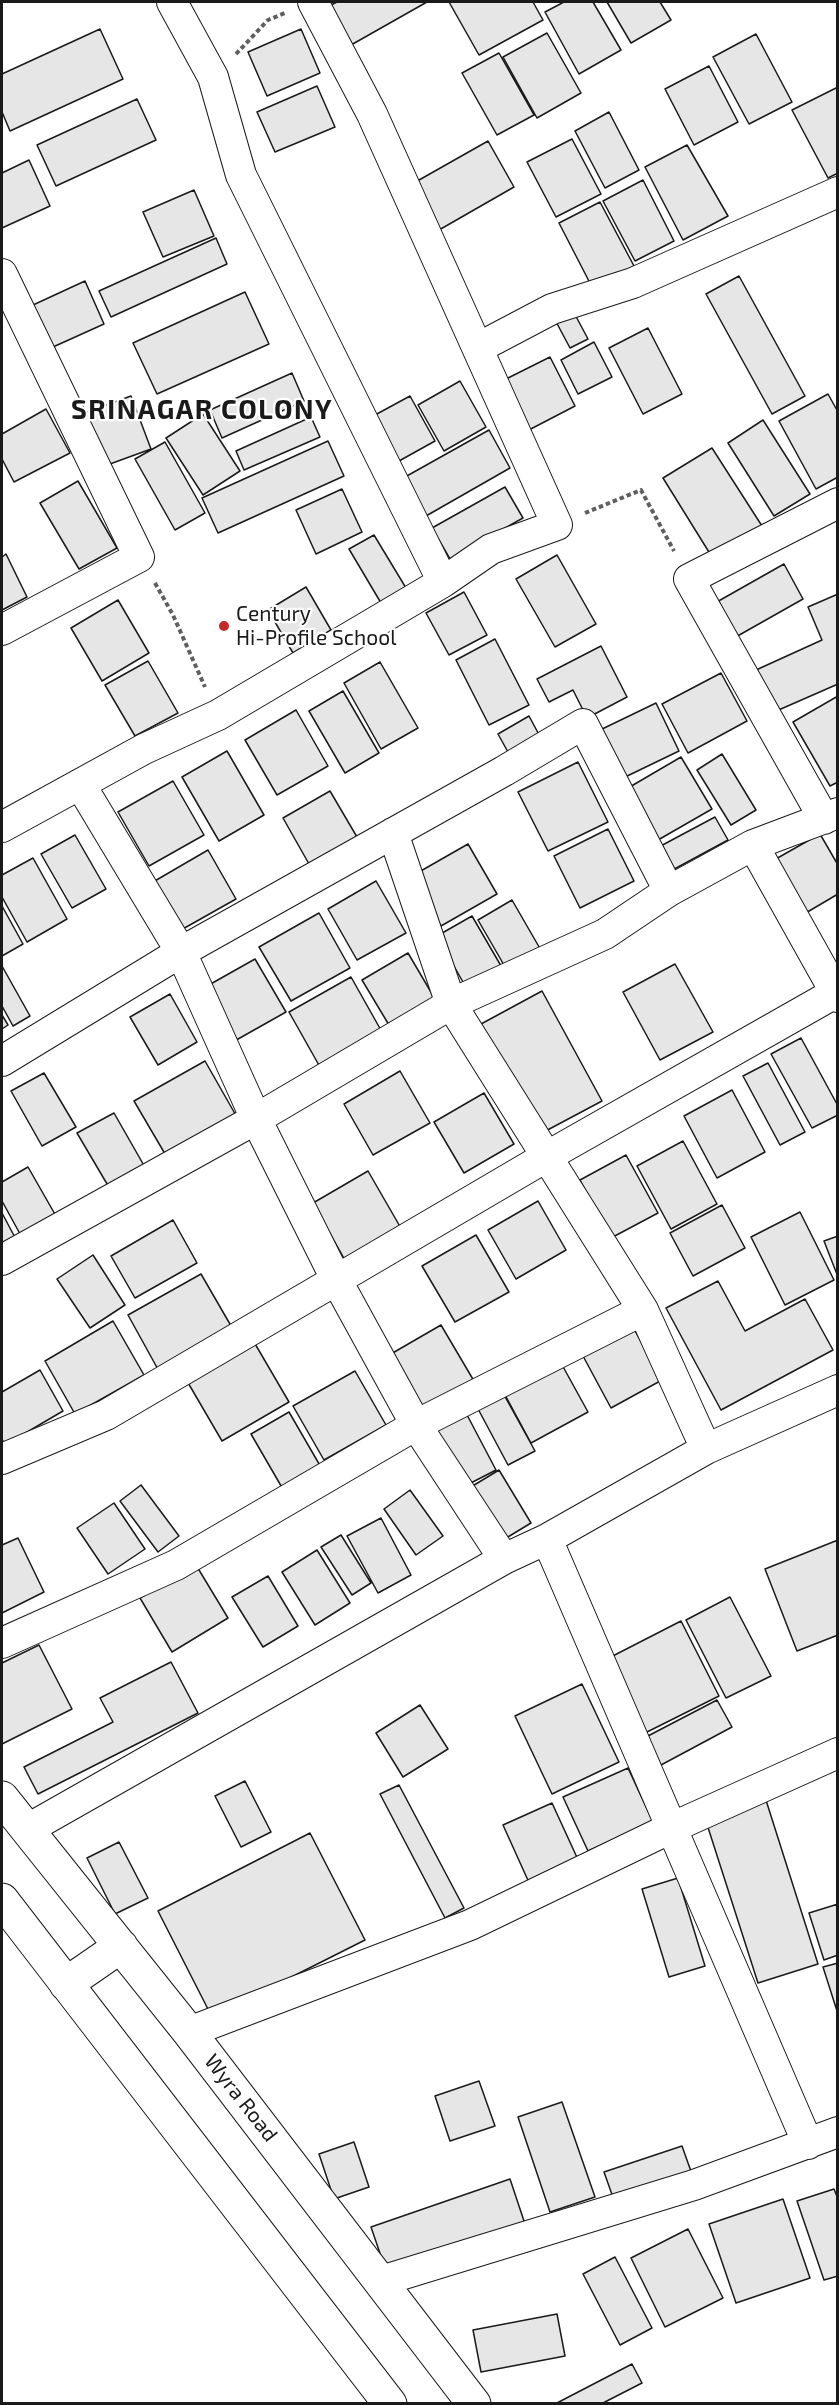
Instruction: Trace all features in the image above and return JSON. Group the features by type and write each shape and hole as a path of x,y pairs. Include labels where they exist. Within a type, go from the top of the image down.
{"main road":[{"name":"Wyra Road","path":"2,1798 189,2032 474,2403"},
{"path":"2,1900 390,2403"},
{"path":"66,1984 121,1946"}],"street":[{"path":"172,2 213,77 241,175 443,582"},
{"path":"2,827 144,749 218,715 443,582 491,549 557,525 372,114 313,2"},
{"path":"478,348 552,309 633,283 837,192"},
{"path":"2,274 140,557 2,630"},
{"path":"2,1260 256,1119 451,1004 605,934 669,891 753,845 831,816 689,579 837,503"},
{"path":"2,1061 181,952 504,771 583,724 669,891"},
{"path":"80,784 181,952 256,1119 337,1281 416,1425 504,1559"},
{"path":"393,832 451,1004 643,1310 706,1449"},
{"path":"2,1459 106,1415 546,1157 836,995 753,845"},
{"path":"2,1643 176,1565 416,1425 643,1310"},
{"path":"28,1829 504,1559 548,1539 706,1449 837,1390"},
{"path":"548,1539 808,2144"},
{"path":"189,2032 470,1925 671,1828 837,1753"},
{"path":"381,2281 694,2185 837,2132"}],"path":[{"path":"213,77 268,20 313,2"},
{"path":"557,525 641,490 689,579"},
{"path":"140,557 173,615 218,715"}],"building":[{"path":"337,2 427,2 351,45 329,6"},
{"path":"449,2 533,2 543,20 479,55"},
{"path":"564,2 593,2 621,50 579,74 545,12"},
{"path":"607,2 660,2 671,20 631,43"},
{"path":"100,29 123,79 10,131 2,112 2,74"},
{"path":"301,29 320,73 267,96 248,52"},
{"path":"547,33 581,93 537,118 503,57"},
{"path":"756,34 792,102 749,124 713,57"},
{"path":"499,53 534,115 497,135 462,73"},
{"path":"709,66 738,122 694,145 665,89"},
{"path":"317,86 335,127 275,152 257,112"},
{"path":"838,87 838,173 828,178 792,110"},
{"path":"137,99 156,140 56,186 37,145"},
{"path":"609,112 639,170 605,188 575,131"},
{"path":"572,139 601,194 556,217 527,162"},
{"path":"488,141 514,187 439,230 412,184"},
{"path":"687,145 728,216 683,240 645,167"},
{"path":"29,160 50,206 2,228 2,173"},
{"path":"643,180 674,241 635,261 603,201"},
{"path":"194,190 214,236 163,257 143,212"},
{"path":"600,202 634,266 592,287 559,223"},
{"path":"216,238 227,264 111,317 99,291"},
{"path":"739,276 805,396 772,414 706,294"},
{"path":"85,281 104,324 53,347 33,305"},
{"path":"245,292 269,344 157,394 133,343"},
{"path":"571,307 588,339 570,348 553,316"},
{"path":"648,328 682,394 643,414 609,348"},
{"path":"594,342 612,377 578,394 561,360"},
{"path":"550,357 575,406 525,432 500,382"},
{"path":"292,373 304,401 222,438 210,410"},
{"path":"460,381 486,427 444,451 418,405"},
{"path":"828,394 838,412 838,477 816,489 779,421"},
{"path":"131,396 151,449 99,468 79,415"},
{"path":"410,396 435,441 390,466 364,421"},
{"path":"46,409 70,453 14,482 2,459 2,434"},
{"path":"203,414 240,471 203,495 166,438"},
{"path":"311,417 320,437 244,470 236,451"},
{"path":"763,420 810,494 774,516 728,443"},
{"path":"489,430 510,468 426,516 405,477"},
{"path":"328,441 344,476 218,533 202,498"},
{"path":"165,442 205,513 175,530 135,459"},
{"path":"712,448 762,526 712,557 663,478"},
{"path":"78,481 117,548 79,569 40,503"},
{"path":"505,487 523,518 450,559 432,528"},
{"path":"342,489 362,532 316,554 296,510"},
{"path":"374,535 406,588 381,603 349,549"},
{"path":"6,554 27,597 2,610 2,557"},
{"path":"557,555 596,624 555,647 516,579"},
{"path":"784,564 803,599 734,638 715,603"},
{"path":"306,587 331,630 293,653 268,610"},
{"path":"464,592 487,635 449,655 426,613"},
{"path":"838,594 838,684 774,712 756,670 822,640 808,607"},
{"path":"118,600 149,653 102,681 71,628"},
{"path":"495,639 529,705 489,725 456,660"},
{"path":"601,646 627,697 587,718 573,690 549,702 537,679"},
{"path":"148,661 178,713 135,736 105,685"},
{"path":"380,662 418,728 381,749 344,683"},
{"path":"721,673 747,721 688,753 662,704"},
{"path":"343,691 379,753 345,773 309,711"},
{"path":"838,696 838,782 830,786 793,722"},
{"path":"656,703 679,751 621,779 598,731"},
{"path":"296,710 328,766 277,795 245,740"},
{"path":"529,716 544,744 513,761 498,734"},
{"path":"227,751 264,815 219,841 182,777"},
{"path":"722,754 756,810 731,825 697,770"},
{"path":"681,757 712,809 658,840 628,788"},
{"path":"578,762 608,822 548,851 518,792"},
{"path":"173,781 204,835 149,866 118,812"},
{"path":"330,791 357,837 309,864 283,818"},
{"path":"715,817 728,840 667,873 655,849"},
{"path":"608,829 634,881 580,908 554,856"},
{"path":"820,834 838,865 838,894 804,914 774,860"},
{"path":"75,835 106,889 72,908 41,854"},
{"path":"468,844 497,894 441,926 412,876"},
{"path":"208,850 236,899 181,930 153,882"},
{"path":"33,858 67,919 27,942 2,897 2,875"},
{"path":"376,881 406,933 357,960 328,909"},
{"path":"512,900 542,952 508,972 478,920"},
{"path":"2,906 23,944 2,956"},
{"path":"319,913 350,968 291,1001 259,947"},
{"path":"472,916 504,971 468,991 437,936"},
{"path":"408,953 435,999 389,1025 362,980"},
{"path":"255,959 286,1012 231,1043 200,990"},
{"path":"675,964 713,1032 660,1060 623,992"},
{"path":"2,966 30,1016 13,1026 2,1006"},
{"path":"351,977 382,1032 320,1067 289,1012"},
{"path":"542,991 602,1101 540,1134 481,1024"},
{"path":"170,994 197,1042 158,1065 130,1017"},
{"path":"2,1015 8,1025 2,1029"},
{"path":"801,1038 838,1106 838,1115 812,1128 771,1054"},
{"path":"205,1061 238,1119 168,1159 134,1101"},
{"path":"768,1063 805,1132 780,1145 743,1076"},
{"path":"400,1071 430,1123 373,1155 344,1104"},
{"path":"44,1073 76,1127 42,1146 11,1091"},
{"path":"732,1090 765,1152 717,1178 684,1116"},
{"path":"484,1093 514,1144 464,1173 434,1122"},
{"path":"114,1113 146,1169 110,1189 77,1133"},
{"path":"683,1141 717,1204 671,1229 637,1166"},
{"path":"626,1155 658,1213 611,1238 580,1180"},
{"path":"28,1167 60,1223 25,1243 2,1201 2,1182"},
{"path":"368,1171 402,1230 346,1262 313,1203"},
{"path":"538,1201 566,1250 516,1279 488,1230"},
{"path":"722,1205 745,1248 693,1276 670,1233"},
{"path":"800,1212 834,1280 785,1305 751,1237"},
{"path":"2,1213 19,1245 2,1255"},
{"path":"173,1220 197,1263 135,1298 111,1256"},
{"path":"476,1235 509,1292 455,1322 422,1266"},
{"path":"838,1236 838,1277 824,1241"},
{"path":"93,1255 125,1305 90,1328 57,1279"},
{"path":"201,1274 234,1331 160,1373 128,1315"},
{"path":"718,1281 745,1331 805,1299 833,1350 721,1410 666,1308"},
{"path":"113,1321 144,1375 75,1414 45,1361"},
{"path":"441,1325 474,1381 416,1414 384,1358"},
{"path":"634,1329 662,1380 611,1408 583,1356"},
{"path":"254,1342 289,1402 222,1441 187,1381"},
{"path":"561,1363 588,1412 531,1443 504,1393"},
{"path":"40,1370 63,1411 5,1445 2,1439 2,1392"},
{"path":"355,1371 386,1425 324,1460 293,1406"},
{"path":"503,1393 535,1451 508,1465 477,1407"},
{"path":"289,1412 322,1469 284,1491 251,1434"},
{"path":"466,1413 496,1470 465,1486 435,1429"},
{"path":"499,1470 531,1523 498,1543 466,1490"},
{"path":"141,1485 179,1536 158,1552 120,1501"},
{"path":"410,1490 443,1536 416,1555 384,1509"},
{"path":"114,1503 145,1549 108,1574 77,1528"},
{"path":"381,1518 411,1575 378,1593 347,1536"},
{"path":"341,1535 371,1583 352,1595 321,1547"},
{"path":"18,1538 44,1592 2,1613 2,1545"},
{"path":"838,1540 838,1635 797,1651 765,1569"},
{"path":"317,1550 350,1603 315,1625 282,1572"},
{"path":"196,1565 228,1618 172,1652 140,1598"},
{"path":"268,1576 298,1626 263,1647 232,1597"},
{"path":"730,1597 771,1676 726,1698 686,1620"},
{"path":"681,1621 719,1696 641,1735 603,1661"},
{"path":"39,1645 72,1709 2,1744 2,1663"},
{"path":"171,1662 198,1713 38,1794 24,1767 113,1722 100,1698"},
{"path":"582,1684 619,1762 552,1794 515,1716"},
{"path":"717,1700 732,1727 661,1765 646,1737"},
{"path":"420,1705 448,1749 403,1777 376,1733"},
{"path":"628,1768 653,1822 588,1851 563,1797"},
{"path":"245,1781 271,1832 241,1847 215,1796"},
{"path":"399,1785 464,1908 445,1918 380,1794"},
{"path":"765,1797 818,1964 758,1983 704,1815"},
{"path":"552,1803 580,1864 531,1887 503,1825"},
{"path":"310,1833 365,1940 212,2017 158,1911"},
{"path":"119,1842 148,1898 115,1914 87,1858"},
{"path":"678,1878 705,1966 669,1977 642,1889"},
{"path":"838,1904 838,1955 824,1960 809,1913"},
{"path":"838,1963 838,2011 837,2011 823,1967"},
{"path":"479,2081 495,2126 450,2141 435,2096"},
{"path":"562,2102 595,2197 550,2212 518,2117"},
{"path":"354,2142 369,2187 334,2199 319,2154"},
{"path":"682,2146 693,2177 615,2203 604,2172"},
{"path":"510,2179 525,2224 386,2271 371,2227"},
{"path":"834,2189 838,2199 838,2276 824,2280 797,2201"},
{"path":"783,2199 810,2278 736,2303 709,2224"},
{"path":"688,2229 723,2298 665,2327 631,2258"},
{"path":"615,2257 652,2328 620,2345 583,2274"},
{"path":"557,2314 565,2356 481,2372 473,2330"},
{"path":"632,2364 642,2383 601,2404 555,2404"}],"place":[{"name":"Century Hi-Profile School","path":"224,626"}],"district":[{"name":"SRINAGAR COLONY","path":"202,410"}]}
